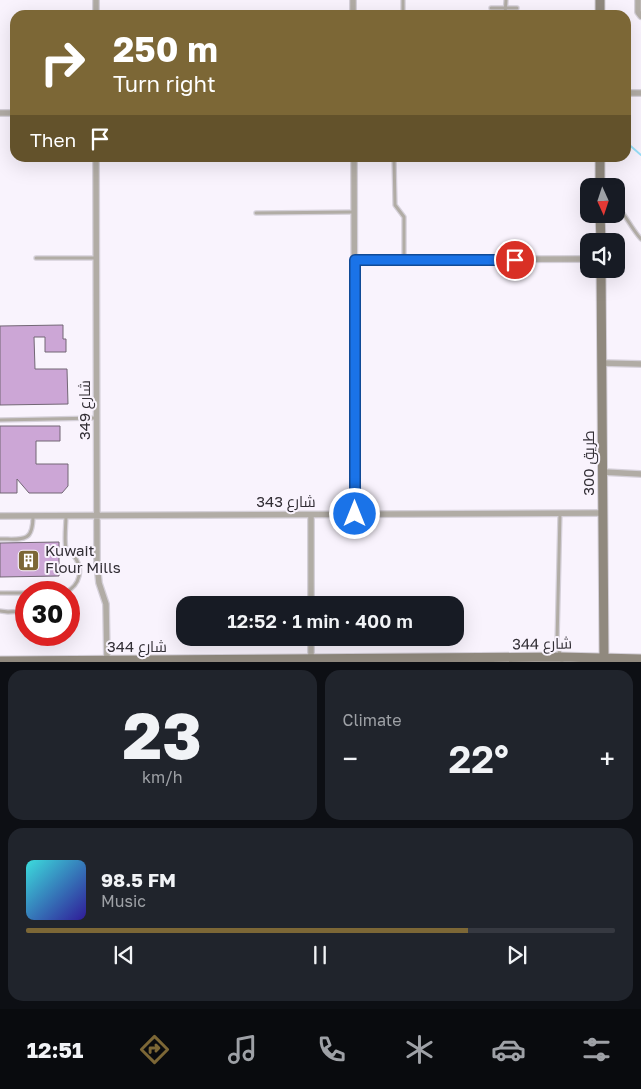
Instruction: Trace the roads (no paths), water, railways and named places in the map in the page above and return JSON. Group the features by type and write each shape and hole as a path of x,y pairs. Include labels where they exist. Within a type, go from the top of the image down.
{"main road":[{"path":"600,162 600,178"},
{"name":"طريق 300","path":"601,278 604,658"},
{"name":"شارع 344","path":"0,661 641,659"}],"street":[{"path":"638,0 638,12 641,16"},
{"name":"شارع 349","path":"96,162 97,564 99,583 106,604 107,661"},
{"path":"354,162 355,514"},
{"path":"355,260 580,259"},
{"path":"602,363 641,364"},
{"path":"603,472 641,474"},
{"name":"شارع 343","path":"0,516 603,513"},
{"path":"311,514 311,596"},
{"path":"311,646 311,660"}],"lane":[{"path":"506,0 506,8"},
{"path":"490,8 517,8"},
{"path":"394,162 395,205 404,217 404,260"},
{"path":"256,213 354,212"},
{"path":"625,216 641,239"},
{"path":"36,258 97,258"},
{"path":"0,420 98,418"},
{"path":"560,514 558,643 561,659"},
{"path":"66,515 66,548 78,562 80,570 78,581"},
{"path":"0,539 28,536 32,530 33,516"},
{"path":"0,593 15,593"},
{"path":"0,611 15,612"}],"waterway":[{"path":"631,146 641,155"}],"place":[{"name":"Kuwait Flour Mills","path":"29,560"}]}
